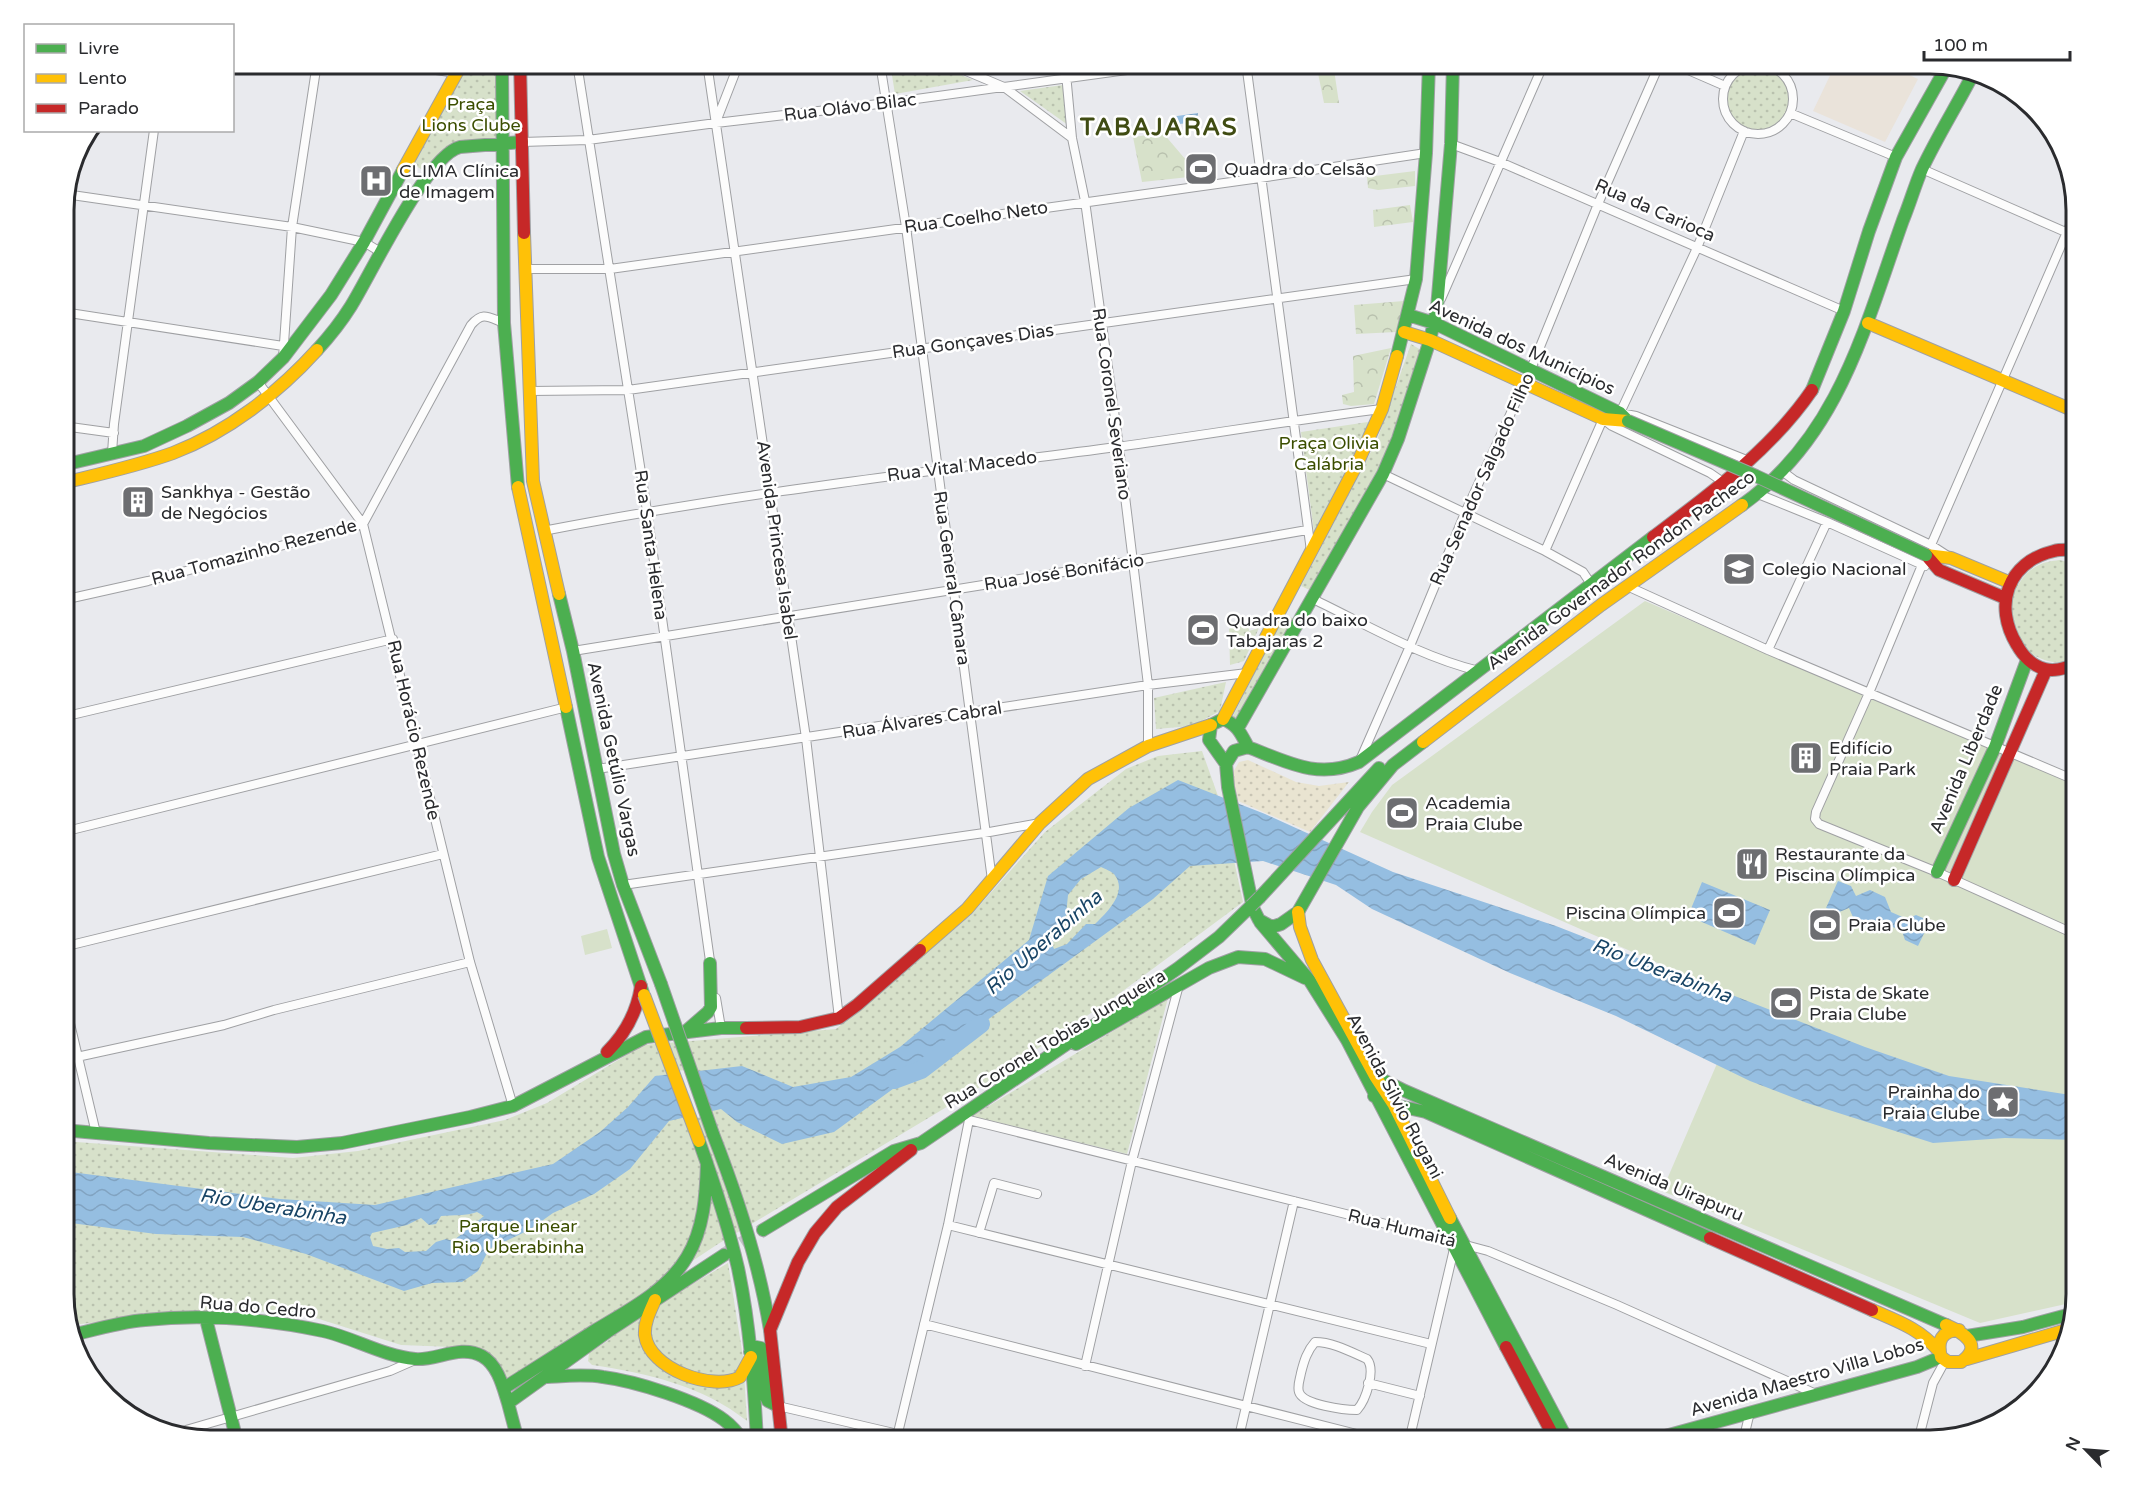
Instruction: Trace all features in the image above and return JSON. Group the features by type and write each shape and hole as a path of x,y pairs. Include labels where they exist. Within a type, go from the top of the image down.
{"main road":[{"path":"74,462 144,446 229,403 258,382 332,295 364,242 456,74"},
{"name":"Avenida Getúlio Vargas","path":"502,74 504,322 517,483 598,857 642,991 699,1141 733,1248 751,1354 756,1430"},
{"name":"Avenida Getúlio Vargas","path":"520,74 533,481 573,651 614,854 623,885 751,1236 765,1296 781,1430"},
{"path":"1239,726 1248,747 1234,751 1226,765 1209,740 1292,591 1357,464 1382,409 1404,332 1416,279 1426,153 1429,74"},
{"path":"1239,726 1383,474 1398,438 1430,340 1437,308 1451,144 1453,74"},
{"name":"Avenida Governador Rondon Pacheco","path":"1248,747 1301,767 1321,770 1338,770 1359,762 1723,482 1767,445 1812,390 1844,311 1869,231 1896,157 1942,75"},
{"name":"Avenida Governador Rondon Pacheco","path":"1298,912 1358,807 1393,765 1627,586 1758,494 1803,450 1836,397 1868,323 1894,243 1923,169 1970,80"},
{"path":"74,480 146,462 178,451 209,436 269,396 309,359 349,309 417,193 438,162 454,148 522,142"},
{"name":"Avenida dos Municípios","path":"1408,315 1434,323 1624,417"},
{"path":"1868,323 2066,408"},
{"name":"Avenida dos Municípios","path":"1404,332 1430,340 1603,419 1624,417"},
{"path":"1624,417 1927,555 1951,558 2011,583"},
{"path":"517,483 533,481"},
{"path":"2066,549 2057,549 2035,556 2023,565 2011,583 2005,598 2004,620 2012,641 2027,660 2046,670 2066,666"},
{"path":"1927,555 1939,570 2005,598"},
{"path":"537,576 553,571"},
{"path":"1292,591 1311,602"},
{"name":"Avenida Liberdade","path":"1937,872 1995,747 2027,660"},
{"name":"Avenida Liberdade","path":"1954,880 2046,670"},
{"path":"74,1131 209,1143 297,1147 342,1143 470,1118 513,1107 646,1037 721,1028 801,1027 839,1018 967,909 1040,823 1088,779 1148,746 1217,722 1239,726"},
{"path":"1002,1087 1177,969 1220,937 1285,872 1375,771 1407,747 1424,741"},
{"name":"Avenida Silvio Rugani","path":"1226,765 1228,787 1253,908 1258,920 1310,981 1347,1040 1374,1096 1562,1430"},
{"path":"598,857 614,854"},
{"path":"1258,920 1272,927 1281,924 1298,912"},
{"name":"Avenida Silvio Rugani","path":"1298,912 1300,927 1312,960 1375,1076 1394,1105 1480,1301 1550,1430"},
{"name":"Rua Coronel Tobias Junqueira","path":"763,1230 894,1151 921,1143 966,1117 1002,1087 1209,968 1238,957 1265,959 1310,981"},
{"path":"685,1032 711,1007 710,963"},
{"path":"585,1069 621,1038 634,1014 642,991"},
{"name":"Avenida Uirapuru","path":"1375,1076 1963,1333"},
{"name":"Avenida Uirapuru","path":"1374,1096 1394,1105 1426,1112 1918,1330 1941,1356"},
{"path":"770,1330 798,1262 815,1233 837,1207 921,1143"},
{"path":"515,1430 504,1388 669,1280 687,1257 700,1228 706,1201 706,1163"},
{"path":"1651,1210 1657,1199"},
{"path":"508,1403 579,1351 724,1255"},
{"path":"655,1300 647,1319 645,1337 650,1350 657,1358 673,1367 714,1383 727,1382 740,1376 756,1347 761,1348 766,1397 768,1401 778,1406"},
{"path":"2062,1331 1952,1364 1941,1356 1938,1345 1943,1335 1948,1332 1963,1333 2023,1327 2065,1316"},
{"path":"206,1319 234,1430"},
{"name":"Rua do Cedro","path":"80,1333 147,1320 206,1319 280,1323 324,1331 416,1359 449,1353 474,1353 488,1360 504,1388"},
{"path":"1963,1333 1971,1347 1967,1359"},
{"name":"Avenida Maestro Villa Lobos","path":"1686,1430 1917,1367 1941,1356"},
{"path":"545,1378 577,1374 643,1383 718,1415 735,1430"}],"street":[{"path":"74,314 128,321 283,352 292,227 315,74"},
{"name":"Rua Santa Helena","path":"579,74 647,511 663,636 721,1028"},
{"name":"Avenida Princesa Isabel","path":"709,74 806,738 839,1018"},
{"path":"716,123 734,74"},
{"name":"Rua General Câmara","path":"882,74 906,227 992,880"},
{"path":"973,74 1004,87 1072,138"},
{"name":"Rua Coronel Severiano","path":"1066,74 1072,138 1085,201 1119,447 1148,686 1148,746"},
{"name":"Rua Olávo Bilac","path":"522,142 588,140 1097,74"},
{"path":"1247,74 1311,551"},
{"path":"1437,308 1539,74"},
{"name":"Rua Senador Salgado Filho","path":"1359,762 1465,513 1531,369 1598,204 1655,74"},
{"path":"1697,74 1725,86"},
{"path":"1733,74 1725,86 1724,107 1735,126 1755,134 1776,129 1790,112 1792,91 1782,74"},
{"path":"1790,112 1896,157"},
{"path":"1624,417 1697,248 1744,131"},
{"path":"112,453 154,132"},
{"name":"Rua da Carioca","path":"1451,144 1500,162 1844,311"},
{"name":"Rua Coelho Neto","path":"525,269 610,269 1426,153"},
{"path":"1923,169 2066,233 1814,817 1816,821 2066,930"},
{"path":"74,196 292,227 364,242 382,253"},
{"name":"Rua Gonçaves Dias","path":"529,391 628,390 1416,279"},
{"name":"Rua Tomazinho Rezende","path":"74,598 148,581 363,524 471,325 478,317 483,316 504,322"},
{"name":"Rua Horácio Rezende","path":"258,382 363,524 393,639 470,962 513,1107"},
{"name":"Rua Vital Macedo","path":"543,531 770,491 1119,447 1292,420 1382,409"},
{"name":"Avenida dos Municípios","path":"1624,417 1636,416 1749,461"},
{"path":"1545,551 1603,419"},
{"name":"Avenida dos Municípios","path":"1603,419 1612,426 1723,482"},
{"path":"74,428 114,433"},
{"path":"1691,464 1702,464 1706,459 1706,451 1699,442"},
{"path":"1782,471 1927,555"},
{"path":"1383,474 1545,551 1583,572 1591,584"},
{"path":"1802,512 1796,503 1800,493 1813,489"},
{"path":"1758,494 1827,522 1927,555"},
{"path":"1768,650 1827,522"},
{"name":"Rua José Bonifácio","path":"573,651 1132,561 1307,530"},
{"path":"1627,586 1768,650 2066,777"},
{"path":"1311,602 1457,666 1479,671"},
{"path":"74,714 393,639"},
{"name":"Rua Álvares Cabral","path":"597,769 1247,673"},
{"path":"74,829 418,742 567,707"},
{"path":"623,885 1040,823"},
{"path":"74,943 443,854"},
{"path":"74,1057 224,1025 274,1010 470,962"},
{"path":"1085,1366 1132,1161 1179,985"},
{"path":"74,1036 96,1133"},
{"path":"899,1430 948,1225 966,1117"},
{"name":"Rua Humaitá","path":"966,1117 1294,1201 1456,1244 1521,1264 1816,1394"},
{"path":"979,1233 994,1183 1037,1194"},
{"path":"1241,1430 1294,1201"},
{"path":"948,1225 1431,1344"},
{"path":"1411,1430 1456,1244"},
{"path":"924,1324 1341,1430"},
{"path":"1315,1342 1331,1344 1367,1359 1371,1363 1368,1383 1362,1405 1357,1410 1345,1410 1304,1399 1299,1395 1298,1388 1309,1350 1315,1342"},
{"path":"1921,1430 1941,1356"},
{"path":"190,1429 390,1371 416,1359"},
{"path":"1368,1383 1419,1396"},
{"path":"778,1406 870,1430"},
{"path":"1746,1430 1750,1412"}],"shaded area":[{"path":"1831,74 1907,74 1918,79 1885,142 1813,111"}],"green space":[{"name":"Praça Lions Clube","path":"456,74 502,74 504,143 454,148 429,174 408,161"},
{"path":"892,74 959,74 973,80 895,94"},
{"path":"1318,74 1335,74 1339,103 1324,103"},
{"path":"1733,74 1783,74 1792,92 1792,106 1787,118 1783,124 1765,133 1751,133 1739,128 1733,124 1724,106 1724,92"},
{"path":"1063,85 1068,125 1020,91"},
{"path":"1163,133 1186,160 1189,177 1142,182 1133,137"},
{"name":"Quadra do Celsão","path":"1209,164 1210,174 1194,176 1193,165"},
{"path":"1415,171 1415,186 1378,190 1368,188 1367,177"},
{"path":"1410,205 1413,222 1374,227 1373,210"},
{"path":"1404,301 1396,332 1356,334 1354,305"},
{"path":"1411,344 1421,350 1406,402 1383,462 1314,592 1301,586 1377,440"},
{"path":"1391,348 1374,404 1351,406 1343,404 1342,395 1354,392 1353,356"},
{"name":"Praça Olivia Calábria","path":"1368,422 1370,425 1348,474 1314,532 1301,432"},
{"path":"2048,562 2066,562 2066,661 2048,661 2031,653 2018,639 2010,622 2011,603 2023,577"},
{"name":"Praia Clube","path":"1645,601 2066,781 2065,1304 1980,1323 1662,1191 1744,1001 1360,832 1392,785"},
{"path":"1287,616 1295,619 1238,721 1233,716 1281,621"},
{"path":"1249,620 1249,631 1259,628 1244,661 1230,665 1229,629"},
{"path":"1226,682 1220,711 1192,726 1156,729 1154,698"},
{"name":"Parque Linear Rio Uberabinha","path":"1202,751 1223,810 1243,902 1112,999 980,1087 718,1244 508,1383 480,1348 401,1345 297,1312 210,1311 77,1324 74,1304 74,1142 293,1158 358,1151 505,1120 547,1103 643,1045 836,1029 971,915 1045,832 1126,769 1158,756"},
{"path":"607,929 612,948 585,955 581,936"},
{"path":"1168,998 1127,1154 972,1116"},
{"path":"728,1263 743,1357 747,1421 730,1409 693,1390 654,1377 592,1365 588,1361 589,1353 609,1340 620,1327"}],"sand":[{"path":"1248,760 1296,782 1319,786 1349,782 1310,832 1238,801 1232,774 1239,762"}],"water":[{"path":"1198,113 1197,122 1170,125 1170,117"},
{"path":"1178,780 1265,814 1393,872 1556,926 1865,1047 1949,1076 2066,1094 2066,1140 2005,1138 1933,1143 1807,1103 1750,1081 1616,1016 1510,973 1372,909 1336,885 1263,861 1190,866 1153,899 834,1132 782,1144 737,1122 721,1109 669,1121 630,1169 594,1194 553,1213 529,1230 489,1249 478,1271 462,1282 432,1283 404,1291 306,1254 243,1237 156,1234 74,1223 74,1172 280,1199 375,1205 553,1164 600,1132 628,1107 655,1076 742,1066 793,1087 851,1077 900,1047 1029,940 1048,876 1129,808","holes":["1101,867 1113,873 1119,888 1114,902 1105,914 1095,924 1086,924 1067,944 1054,949 1052,944 1066,915 1068,895 1081,879","477,1212 484,1216 453,1241 446,1239 436,1242 426,1251 405,1252 399,1248 387,1249 373,1246 370,1237 372,1233 407,1225 421,1218 429,1225 436,1224 441,1216"]},
{"path":"1838,881 1851,886 1856,896 1870,890 1885,897 1891,912 1907,919 1916,915 1930,921 1918,946 1905,940 1902,931 1886,924 1870,930 1856,924 1849,908 1837,913 1826,908"},
{"name":"Piscina Olímpica","path":"1702,882 1770,910 1755,945 1688,916"}],"pier":[{"path":"692,1069 708,1115 688,1120 670,1072"}],"waterway":[{"name":"Rio Uberabinha","path":"894,1080 921,1070 981,1024"}],"tunnel":[{"path":"724,1255 763,1230"}],"traffic: fast":[{"path":"502,74 504,323 518,487"},
{"path":"1397,356 1416,279 1426,153 1429,74"},
{"path":"1239,726 1383,474 1398,439 1430,340 1437,308 1451,144 1453,74"},
{"path":"1812,390 1844,311 1869,231 1896,157 1942,75"},
{"path":"1742,505 1775,478 1803,447 1826,413 1861,339 1922,169 1970,80"},
{"path":"317,350 351,306 416,192 447,155 460,147 522,142"},
{"path":"74,462 144,446 229,403 258,382 283,358 331,295 364,242 403,170"},
{"path":"1408,315 1434,323 1620,413 1628,421"},
{"path":"1628,421 1756,476 1926,555"},
{"path":"1248,747 1289,763 1316,769 1344,767 1359,762 1653,537"},
{"path":"559,594 573,651 614,854 623,885 661,984"},
{"path":"1937,872 1995,747 2027,660"},
{"path":"566,707 598,857 643,993"},
{"path":"1226,764 1209,740 1211,725 1223,719 1228,721 1238,730 1248,747"},
{"path":"1226,764 1228,787 1253,908 1259,920 1272,927 1281,924 1298,912 1358,807 1393,765 1423,742"},
{"path":"1226,764 1234,751 1248,747"},
{"path":"1260,897 1379,768"},
{"path":"1251,906 1260,897"},
{"path":"763,1230 894,1151 921,1143 1177,969 1219,937 1251,906"},
{"path":"1260,922 1310,981 1347,1040 1506,1347"},
{"path":"1076,1044 1209,968 1238,957 1265,959 1305,978"},
{"path":"685,1032 711,1007 710,963"},
{"path":"661,984 713,1134"},
{"path":"74,1131 209,1143 297,1147 342,1143 513,1106 646,1037 721,1028 746,1028"},
{"path":"1375,1076 1946,1325"},
{"path":"1374,1096 1394,1105 1426,1112 1710,1238"},
{"path":"713,1134 747,1230 770,1330"},
{"path":"699,1141 738,1268 751,1354 756,1430"},
{"path":"504,1388 645,1299 679,1269 693,1246 701,1223 707,1163"},
{"path":"1450,1218 1562,1430"},
{"path":"80,1333 136,1321 212,1318 279,1323 323,1331 391,1354 415,1359 432,1358 457,1352 474,1353 482,1356 492,1365 508,1403 607,1332 724,1255"},
{"path":"1967,1336 2023,1327 2065,1316"},
{"path":"206,1319 234,1430"},
{"path":"750,1352 756,1347 761,1348 766,1397 768,1401 778,1406"},
{"path":"1687,1430 1917,1367 1941,1357"},
{"path":"547,1377 582,1375 632,1383 699,1406 724,1420 735,1430"},
{"path":"508,1403 515,1430"}],"traffic: slow":[{"path":"403,170 456,74"},
{"path":"524,233 533,481 559,594"},
{"path":"1868,323 2066,407"},
{"path":"1404,332 1430,340 1603,419 1628,421"},
{"path":"74,480 159,458 213,434 269,396 317,350"},
{"path":"1223,719 1357,464 1382,409 1397,356"},
{"path":"518,487 566,707"},
{"path":"1423,742 1601,605 1742,505"},
{"path":"1926,555 1951,558 2011,583"},
{"path":"920,950 967,909 1040,823 1088,779 1148,746 1211,725"},
{"path":"1298,912 1300,927 1312,960 1375,1076 1394,1105 1450,1218"},
{"path":"644,995 699,1141"},
{"path":"655,1300 646,1322 645,1335 649,1347 670,1367 699,1379 714,1382 728,1381 740,1377 751,1357"},
{"path":"1872,1310 1915,1331 1938,1350"},
{"path":"1946,1325 1952,1328 1958,1331 1964,1335 1971,1345 1968,1356 1961,1362 1948,1362 1941,1357 1940,1342 1948,1332 1953,1331 1959,1330"},
{"path":"1967,1359 2062,1331"}],"traffic: jam":[{"path":"520,74 524,233"},
{"path":"1653,537 1739,470 1778,432 1812,390"},
{"path":"2066,550 2054,551 2025,565 2015,575 2006,601 2006,615 2010,630 2019,649 2041,668 2053,670 2066,667"},
{"path":"1926,555 1939,570 2005,598"},
{"path":"1954,880 2046,670"},
{"path":"746,1028 800,1027 839,1018 920,950"},
{"path":"607,1052 630,1022 641,986"},
{"path":"781,1430 770,1330 798,1262 815,1233 837,1207 911,1150"},
{"path":"1710,1238 1872,1310"},
{"path":"1506,1347 1550,1430"}],"place":[{"name":"Quadra do Celsão","path":"1201,169"},
{"name":"CLIMA Clínica de Imagem","path":"376,181"},
{"name":"Sankhya - Gestão de Negócios","path":"138,502"},
{"name":"Colegio Nacional","path":"1739,569"},
{"name":"Quadra do baixo Tabajaras 2","path":"1203,630"},
{"name":"Edifício Praia Park","path":"1806,758"},
{"name":"Academia Praia Clube","path":"1402,813"},
{"name":"Restaurante da Piscina Olímpica","path":"1752,864"},
{"name":"Piscina Olímpica","path":"1729,913"},
{"name":"Praia Clube","path":"1825,925"},
{"name":"Pista de Skate Praia Clube","path":"1786,1003"},
{"name":"Prainha do Praia Clube","path":"2003,1102"}],"district":[{"name":"TABAJARAS","path":"1159,127"}]}
